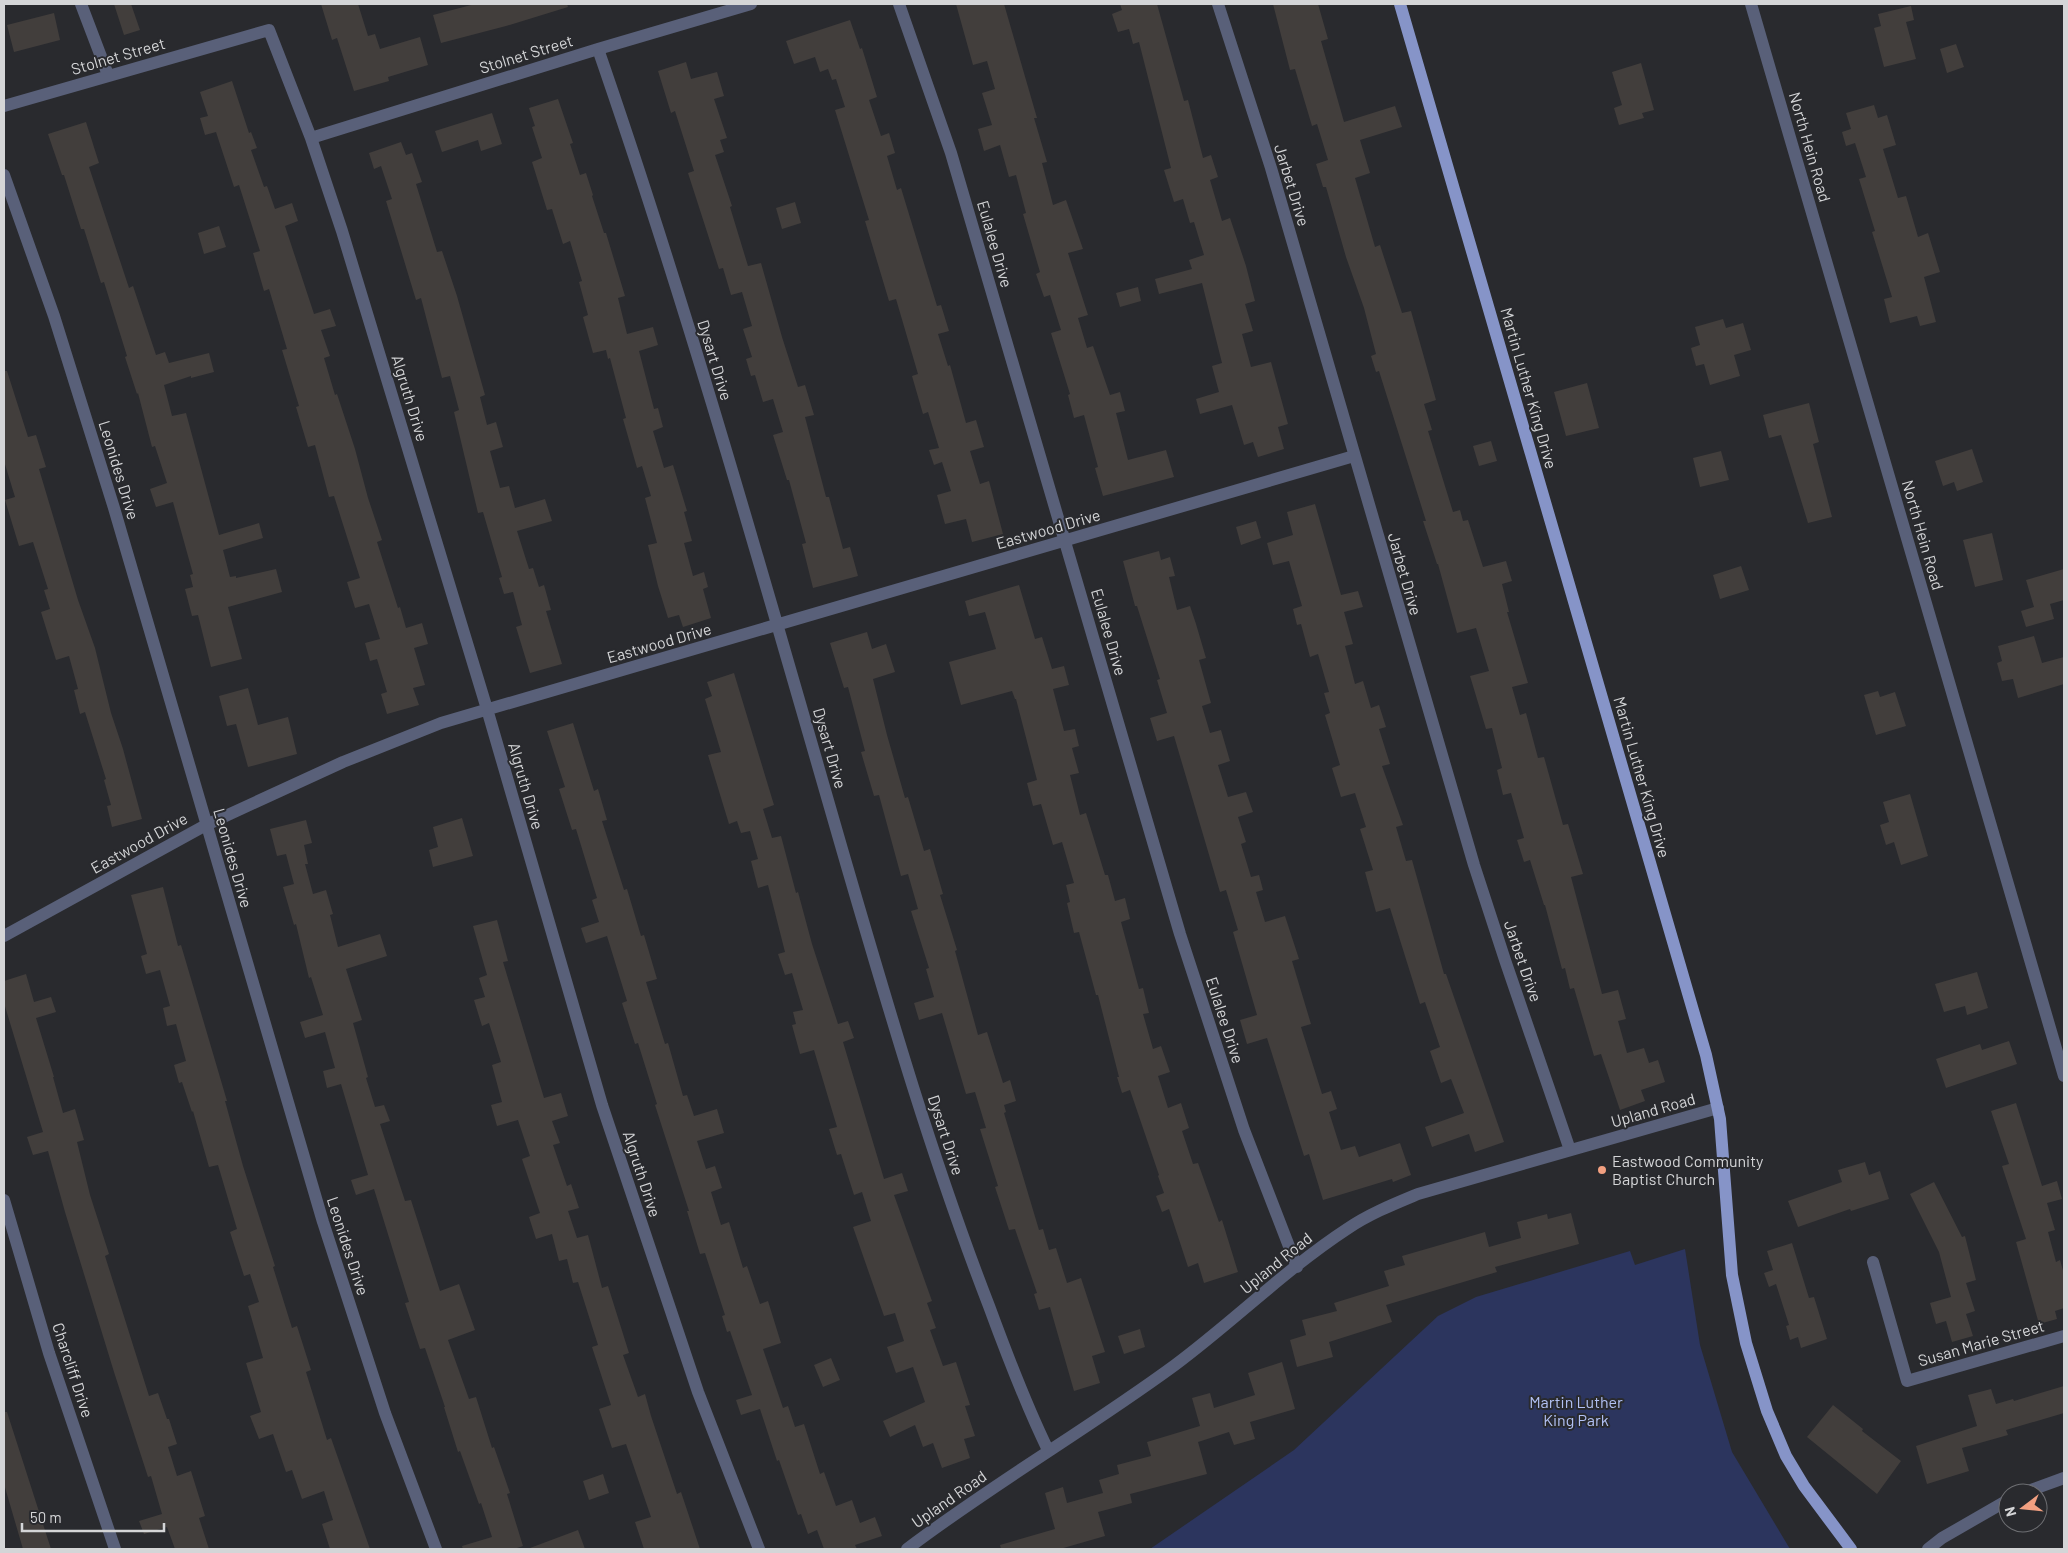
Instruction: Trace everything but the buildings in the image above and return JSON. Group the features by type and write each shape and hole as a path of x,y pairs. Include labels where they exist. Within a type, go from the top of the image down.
{"main road":[{"name":"Martin Luther King Drive","path":"1400,4 1704,1046 1718,1108 1724,1152 1732,1275 1746,1343 1764,1402 1786,1456 1850,1549"}],"street":[{"path":"81,4 108,75"},
{"name":"Stolnet Street","path":"311,138 598,49 751,4"},
{"name":"Eulalee Drive","path":"899,4 951,153 1180,934 1244,1130 1297,1267"},
{"name":"Jarbet Drive","path":"1218,4 1271,168 1474,865 1570,1150"},
{"name":"North Hein Road","path":"1751,4 2064,1076"},
{"name":"Stolnet Street","path":"4,106 269,30"},
{"name":"Algruth Drive","path":"269,30 311,138 342,231 487,709 602,1106 698,1392 758,1549"},
{"name":"Dysart Drive","path":"598,49 644,183 778,626 891,1017 926,1130 965,1245 1028,1407 1048,1450"},
{"name":"Leonides Drive","path":"4,175 54,316 114,508 323,1222 386,1413 436,1549"},
{"name":"Eastwood Drive","path":"4,936 206,825 343,762 441,723 1354,456"},
{"name":"Upland Road","path":"907,1549 1048,1450 1134,1394 1177,1363 1322,1246 1349,1227 1382,1209 1418,1194 1718,1108"},
{"name":"Charcliff Drive","path":"4,1200 49,1353 115,1549"},
{"name":"Susan Marie Street","path":"1872,1262 1907,1381 2064,1336"},
{"path":"2048,1484 2064,1478"},
{"path":"1928,1549 1958,1528 1998,1506"}],"green space":[{"name":"Martin Luther King Park","path":"1685,1249 1700,1345 1732,1452 1790,1549 1150,1549 1294,1450 1438,1316 1476,1297 1630,1251 1635,1265"}],"place":[{"name":"Eastwood Community Baptist Church","path":"1602,1170"}]}
